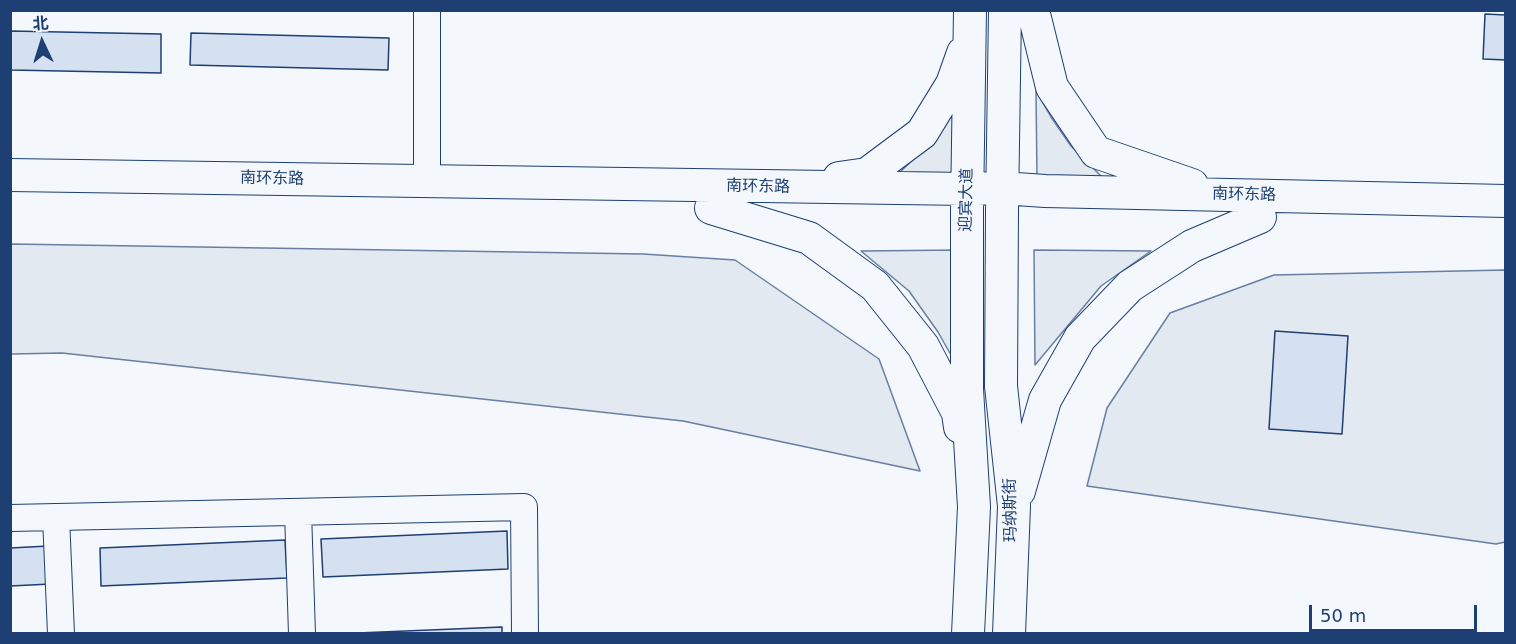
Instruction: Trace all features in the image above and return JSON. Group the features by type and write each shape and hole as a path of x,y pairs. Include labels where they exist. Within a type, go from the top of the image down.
{"main road":[{"path":"1002,199 1005,10"},
{"path":"1033,10 1052,87 1096,152 1222,195"},
{"path":"775,187 867,174 922,133 952,84 970,21"},
{"name":"迎宾大道","path":"970,21 967,390 974,507"},
{"name":"南环东路","path":"10,175 775,187 967,199"},
{"name":"南环东路","path":"1002,199 1045,191 1506,201"},
{"name":"南环东路","path":"10,196 711,208 1002,199 1260,217 1506,223"},
{"name":"玛纳斯街","path":"1002,199 1001,386 1014,506 1009,633"},
{"path":"711,208 809,238 875,286 923,346 958,412 974,507 968,633"},
{"path":"1014,506 1045,400 1080,338 1130,286 1192,246 1260,217"}],"street":[{"path":"427,10 427,182"},
{"path":"10,518 524,507 525,633"},
{"path":"298,512 302,633"},
{"path":"56,517 62,633"}],"shaded area":[{"path":"965,87 964,177 897,175 930,143"},
{"path":"1036,91 1071,146 1105,180 1037,179"},
{"path":"11,244 643,254 735,260 879,359 920,471 683,421 62,353 11,354"},
{"path":"959,250 960,371 938,332 909,291 861,251"},
{"path":"1034,250 1151,251 1101,286 1035,365"},
{"path":"1505,270 1505,542 1496,544 1087,486 1107,408 1170,313 1274,275"}],"building":[{"path":"1485,14 1506,15 1506,60 1483,59"},
{"path":"10,31 161,34 161,73 10,70"},
{"path":"191,33 389,38 388,70 190,65"},
{"path":"1275,331 1348,336 1342,434 1269,429"},
{"path":"507,531 508,569 323,577 321,539"},
{"path":"285,540 287,578 101,586 100,548"},
{"path":"49,546 51,584 10,586 10,548"},
{"path":"502,627 502,634 333,634"}]}
